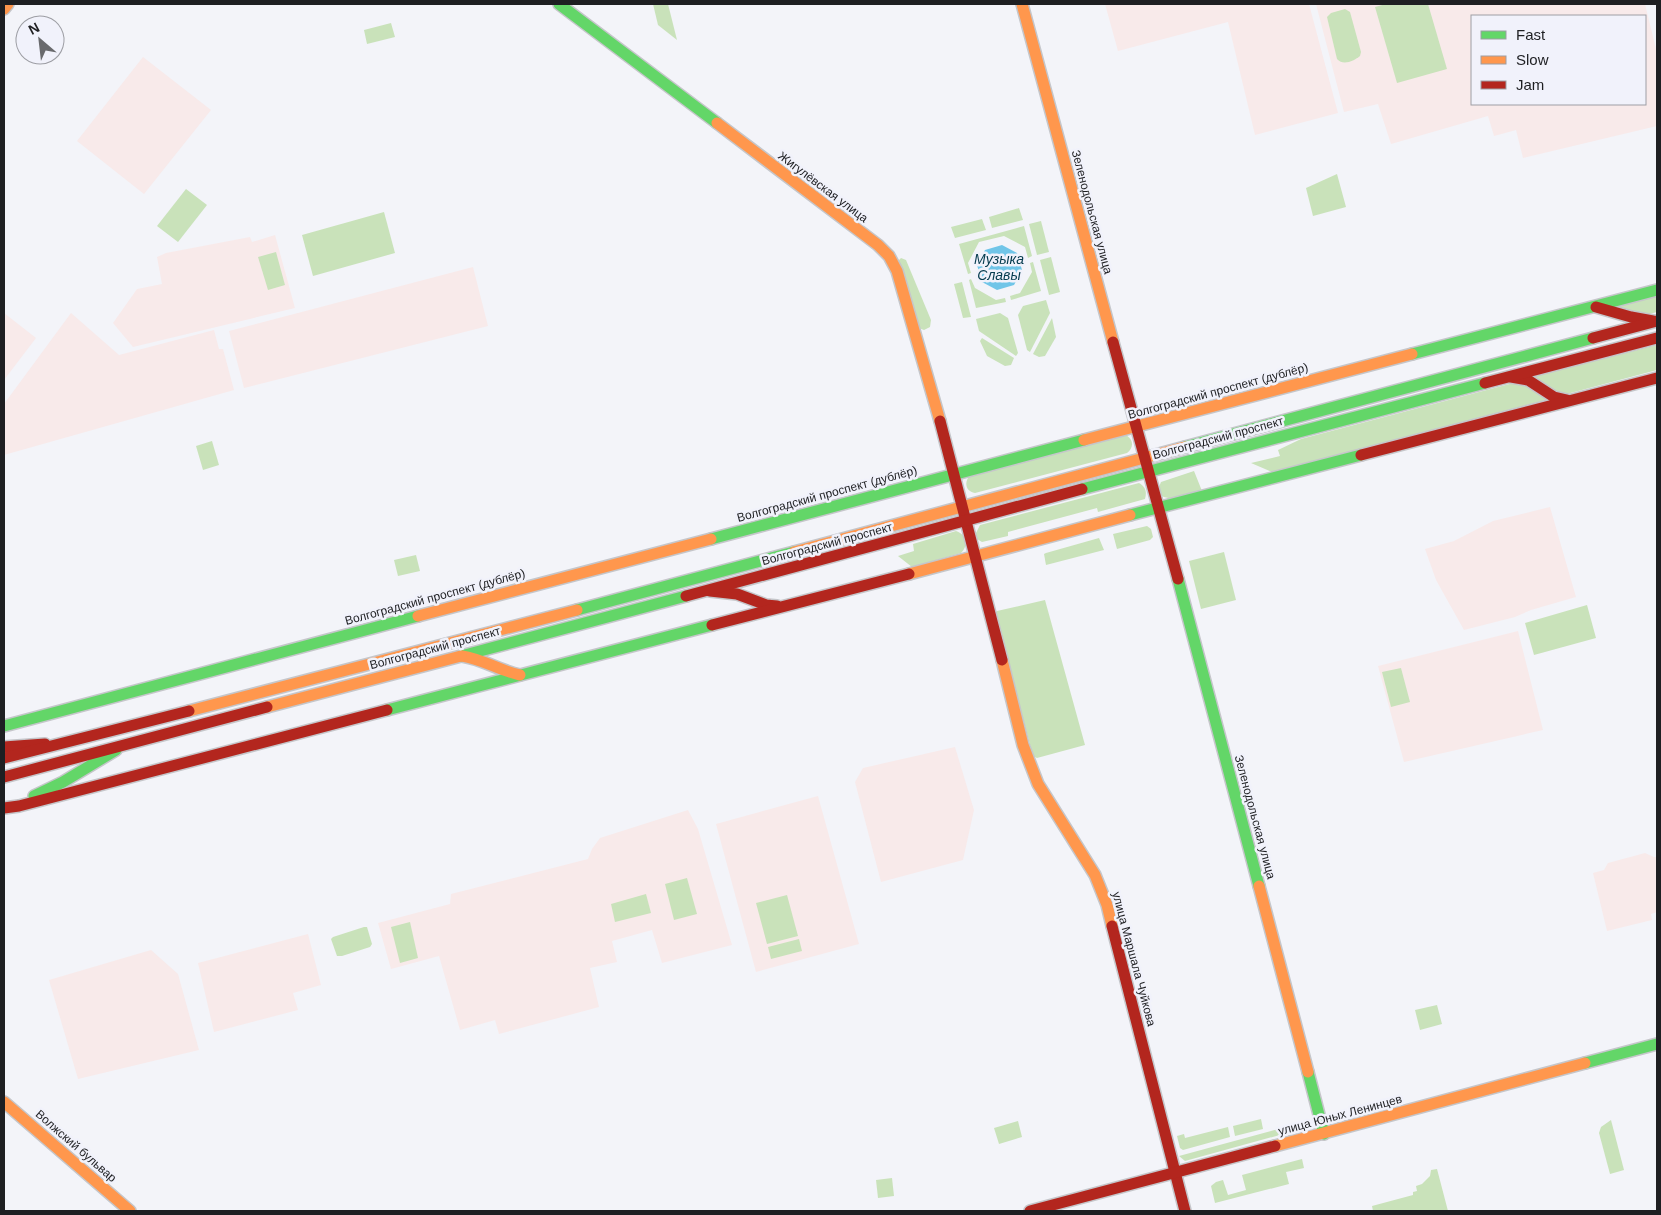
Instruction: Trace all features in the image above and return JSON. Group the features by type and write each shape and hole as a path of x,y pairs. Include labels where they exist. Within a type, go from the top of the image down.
{"street":[{"path":"4,9 8,4"},
{"name":"Жигулёвская улица","path":"560,4 889,256 897,271 967,521"},
{"name":"Зеленодольская улица","path":"1022,4 1102,302 1146,457 1324,1134"},
{"name":"Волгоградский проспект (дублёр)","path":"4,726 1657,290"},
{"path":"1594,307 1635,319 1657,321"},
{"name":"Волгоградский проспект","path":"4,758 435,648 1657,321"},
{"name":"Волгоградский проспект","path":"4,777 967,521 1149,470 1657,338"},
{"path":"1509,377 1528,380 1554,397 1571,400"},
{"path":"7,807 19,806 196,760 1657,378"},
{"name":"улица Маршала Чуйкова","path":"967,521 1021,740 1031,769 1038,784 1095,875 1107,905 1186,1211"},
{"path":"701,592 722,591 737,594 766,605 784,607"},
{"path":"458,656 474,657 509,673 521,675"},
{"path":"4,746 64,743"},
{"path":"7,807 63,782 125,744"},
{"name":"улица Юных Ленинцев","path":"1030,1211 1657,1044"},
{"name":"Волжский бульвар","path":"4,1102 130,1211"}],"shaded area":[{"path":"1105,4 1309,4 1338,113 1255,135 1228,22 1118,51"},
{"path":"1316,4 1645,4 1657,53 1657,126 1523,158 1516,130 1494,136 1488,116 1391,144 1378,104 1344,112"},
{"path":"143,57 211,110 144,194 77,141"},
{"path":"275,235 295,308 133,347 113,323 137,289 162,284 157,257 166,253 250,237 252,242"},
{"path":"473,267 488,326 244,388 229,331"},
{"path":"4,313 36,338 4,380"},
{"path":"71,313 119,355 214,330 219,349 223,349 234,390 4,455 4,404"},
{"path":"1550,507 1576,597 1531,610 1515,617 1464,630 1436,580 1425,549 1454,541 1493,521"},
{"path":"1518,631 1543,730 1404,762 1378,666"},
{"path":"955,747 974,810 963,860 881,882 855,782 863,768"},
{"path":"818,796 859,944 756,972 716,824"},
{"path":"688,810 698,829 732,945 662,963 652,930 612,941 617,962 590,968 599,1007 499,1034 495,1020 460,1030 439,956 391,969 378,923 450,904 451,894 588,859 600,838"},
{"path":"1645,853 1657,857 1657,912 1651,914 1652,920 1607,931 1593,873 1604,870 1608,863"},
{"path":"308,934 321,985 293,993 298,1010 214,1032 198,963"},
{"path":"151,950 178,974 199,1050 78,1079 49,980"}],"green space":[{"path":"653,4 668,4 677,40 658,25"},
{"path":"1386,4 1428,4 1447,69 1397,83 1375,7"},
{"path":"1345,9 1350,12 1361,52 1358,58 1342,62 1337,59 1327,17 1331,13"},
{"path":"391,23 395,37 367,44 364,30"},
{"path":"1337,174 1346,207 1313,216 1306,188"},
{"path":"186,189 207,205 178,242 157,226"},
{"path":"1019,208 1023,220 992,228 989,217"},
{"path":"384,212 395,253 313,276 302,235"},
{"path":"982,219 986,230 955,238 951,227"},
{"path":"1041,221 1049,252 1037,255 1029,224"},
{"path":"1024,226 1032,256 1028,258 1025,247 1004,236 979,242 968,263 971,273 968,274 959,244"},
{"path":"276,252 285,285 268,290 258,257"},
{"path":"1051,257 1060,292 1049,295 1040,260"},
{"path":"901,258 906,260 931,320 930,327 924,330 916,327 897,262"},
{"path":"1033,262 1041,291 1011,300 1010,296 1020,293 1032,272 1030,263"},
{"path":"971,279 975,288 996,300 1005,298 1006,302 976,308 969,280"},
{"path":"962,282 971,317 963,318 954,284"},
{"path":"1657,292 1657,312 1650,314 1638,315 1611,305"},
{"path":"1046,300 1050,313 1030,352 1027,350 1018,315 1023,306"},
{"path":"1000,313 1008,318 1018,353 1016,356 979,331 976,319"},
{"path":"1052,318 1056,337 1045,356 1039,357 1033,354"},
{"path":"982,338 1014,358 1011,365 1005,366 987,356 980,341"},
{"path":"1657,345 1657,370 1563,395 1557,394 1531,377"},
{"path":"1517,382 1524,383 1550,399 1272,472 1251,463 1280,456 1278,450 1301,439"},
{"path":"1124,434 1132,443 1130,451 1127,453 975,493 966,486 970,475"},
{"path":"212,441 219,465 203,470 196,446"},
{"path":"1194,471 1202,491 1176,498 1162,496 1159,487 1161,482"},
{"path":"1139,483 1145,490 1145,499 1098,512 1097,508 1008,532 1008,536 982,542 975,535 980,525"},
{"path":"1147,526 1151,529 1153,537 1150,540 1117,549 1113,534"},
{"path":"956,531 963,535 966,540 964,550 961,553 912,567 898,556 914,551 913,544"},
{"path":"1099,538 1104,550 1046,565 1044,554"},
{"path":"1224,552 1236,600 1201,609 1189,561"},
{"path":"416,555 420,571 398,576 394,560"},
{"path":"1045,600 1085,745 1037,758 1033,756 995,613"},
{"path":"1587,605 1596,638 1534,655 1525,623"},
{"path":"1401,668 1410,702 1391,707 1382,672"},
{"path":"687,878 697,914 674,920 665,884"},
{"path":"646,894 651,913 615,922 611,904"},
{"path":"787,895 798,936 767,944 756,903"},
{"path":"410,922 418,958 400,963 391,927"},
{"path":"367,927 372,944 370,947 337,956 331,939"},
{"path":"799,939 802,951 771,959 768,947"},
{"path":"1437,1005 1442,1024 1420,1030 1415,1010"},
{"path":"1261,1119 1263,1129 1235,1136 1233,1126"},
{"path":"1611,1120 1624,1170 1610,1174 1599,1133 1601,1127"},
{"path":"1018,1121 1022,1137 999,1144 994,1128"},
{"path":"1308,1121 1308,1125 1305,1128 1185,1161 1179,1156"},
{"path":"1228,1127 1230,1137 1183,1150 1180,1148 1177,1136 1184,1134 1185,1138"},
{"path":"1302,1159 1304,1168 1286,1172 1289,1184 1215,1203 1211,1186 1216,1182 1223,1180 1228,1195 1246,1190 1242,1175"},
{"path":"1437,1169 1448,1211 1373,1211 1372,1206 1413,1195 1413,1192 1417,1191 1416,1186 1422,1184 1430,1176 1431,1170"},
{"path":"892,1178 894,1196 878,1198 876,1180"}],"water":[{"name":"Музыка Славы","path":"1002,245 1017,253 1022,270 1014,285 997,290 982,282 977,265 985,250"}],"traffic: fast":[{"path":"559,4 717,123"},
{"path":"1412,354 1657,290"},
{"path":"1185,447 1593,338"},
{"path":"1082,489 1485,383"},
{"path":"711,539 1084,440"},
{"path":"1130,515 1361,455"},
{"path":"577,610 794,552"},
{"path":"1178,579 1259,886"},
{"path":"461,656 686,596"},
{"path":"4,726 418,616"},
{"path":"387,710 712,625"},
{"path":"34,796 63,782 116,750"},
{"path":"1585,1063 1657,1044"},
{"path":"1308,1072 1324,1134"}],"traffic: slow":[{"path":"4,9 8,4"},
{"path":"1022,4 1113,342"},
{"path":"717,123 878,245 889,256 897,271 940,421"},
{"path":"1084,440 1412,354"},
{"path":"794,552 1185,447"},
{"path":"909,574 1130,515"},
{"path":"418,616 711,539"},
{"path":"189,711 577,610"},
{"path":"267,707 461,656"},
{"path":"462,656 520,675"},
{"path":"1002,660 1023,745 1038,784 1095,875 1107,905 1112,926"},
{"path":"1259,886 1308,1072"},
{"path":"1275,1146 1585,1063"},
{"path":"4,1102 130,1211"}],"traffic: jam":[{"path":"1596,307 1653,321"},
{"path":"1593,338 1657,321"},
{"path":"1485,383 1657,338"},
{"path":"1113,342 1178,579"},
{"path":"1511,377 1528,380 1554,397 1567,400"},
{"path":"1361,455 1657,378"},
{"path":"940,421 1002,660"},
{"path":"686,596 1082,489"},
{"path":"712,625 909,574"},
{"path":"710,591 737,594 766,605 777,606"},
{"path":"4,777 267,707"},
{"path":"4,808 19,806 387,710"},
{"path":"4,758 189,711"},
{"path":"4,747 45,744"},
{"path":"1112,926 1185,1211"},
{"path":"1030,1211 1275,1146"}]}
